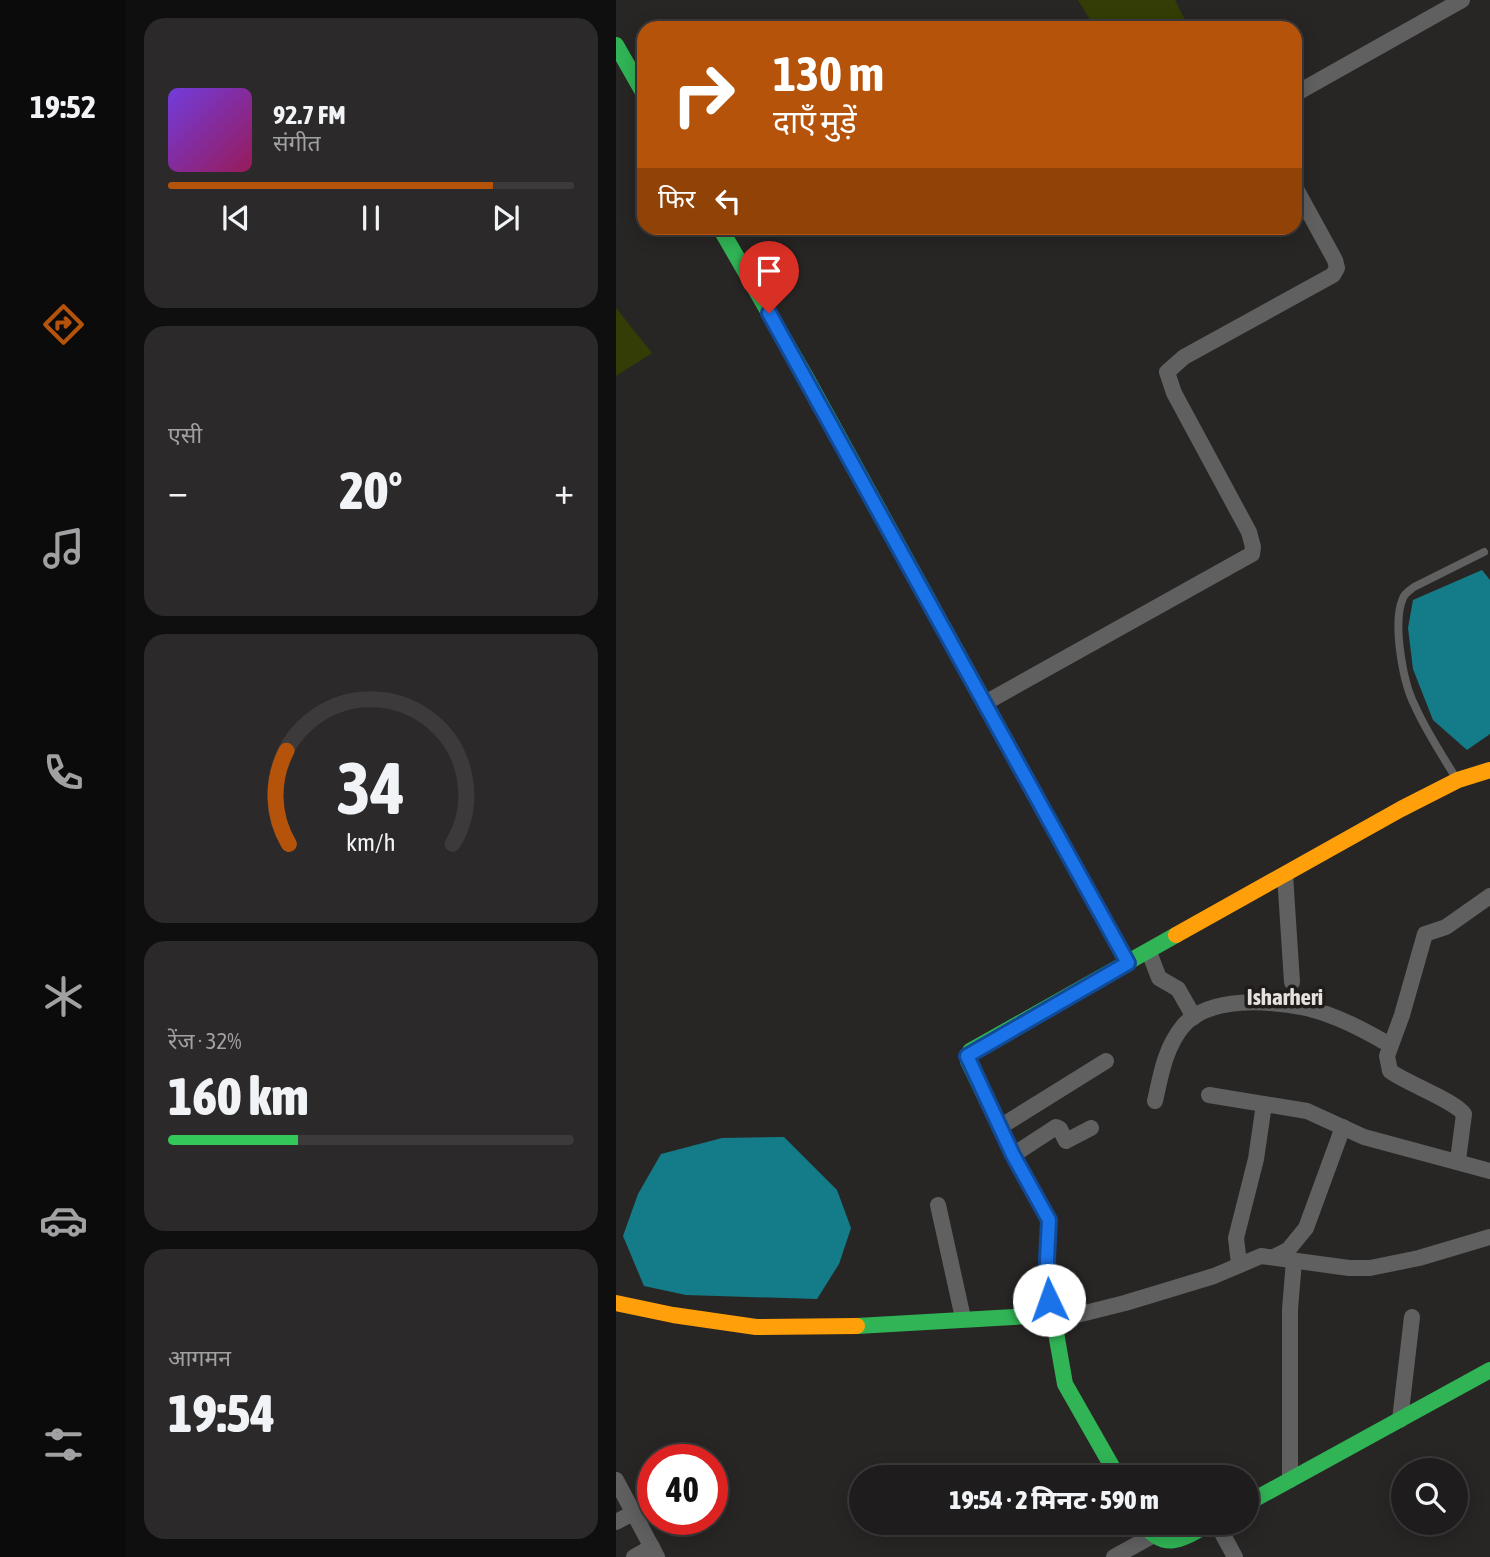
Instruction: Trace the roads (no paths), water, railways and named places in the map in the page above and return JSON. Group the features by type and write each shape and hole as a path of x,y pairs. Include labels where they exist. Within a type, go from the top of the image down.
{"street":[{"path":"1302,90 1462,0"},
{"path":"616,45 637,82"},
{"path":"985,703 1252,555 1253,547 1248,532 1174,393 1167,372 1184,357 1333,275 1337,268 1335,260 1302,200"},
{"path":"724,235 1128,963"},
{"path":"1111,1465 1065,1384 1052,1319 1047,1259 1049,1220 1013,1155 968,1061 970,1051 1458,780 1490,770"},
{"path":"1285,874 1292,982"},
{"path":"1458,1160 1464,1114 1456,1106 1422,1091 1390,1071 1387,1056 1402,1015 1425,934 1446,927 1490,896"},
{"path":"1149,951 1158,978 1178,989 1194,1017"},
{"path":"1155,1101 1163,1061 1173,1040 1194,1017 1221,1006 1248,1003 1308,1009 1363,1029 1390,1045"},
{"path":"1000,1127 1106,1061"},
{"path":"1209,1095 1316,1114 1379,1142 1458,1160 1490,1171"},
{"path":"1239,1264 1236,1238 1256,1159 1264,1104"},
{"path":"1013,1155 1056,1127 1066,1141 1091,1128"},
{"path":"1274,1257 1295,1244 1306,1228 1343,1127"},
{"path":"938,1205 964,1318"},
{"path":"617,1305 756,1327 828,1327 1035,1314 1052,1319 1203,1279 1261,1256 1349,1268 1370,1268 1419,1258 1490,1237"},
{"path":"1290,1480 1290,1309 1294,1261"},
{"path":"1400,1420 1412,1317"},
{"path":"1259,1497 1490,1370"},
{"path":"616,1480 654,1552 634,1557"},
{"path":"616,1522 633,1513"},
{"path":"1114,1557 1140,1535"},
{"path":"1153,1535 1160,1542 1176,1542 1189,1535"},
{"path":"1222,1535 1235,1557"}],"lane":[{"path":"1458,780 1413,704 1403,667 1399,629 1401,601 1414,587 1483,552"}],"water":[{"path":"1482,570 1490,580 1490,734 1467,750 1433,720 1413,669 1408,628 1413,600"},
{"path":"784,1137 837,1190 851,1228 839,1264 817,1299 686,1295 644,1286 623,1236 638,1194 661,1154 722,1138"}],"district":[{"name":"Isharheri","path":"1285,997"}]}
